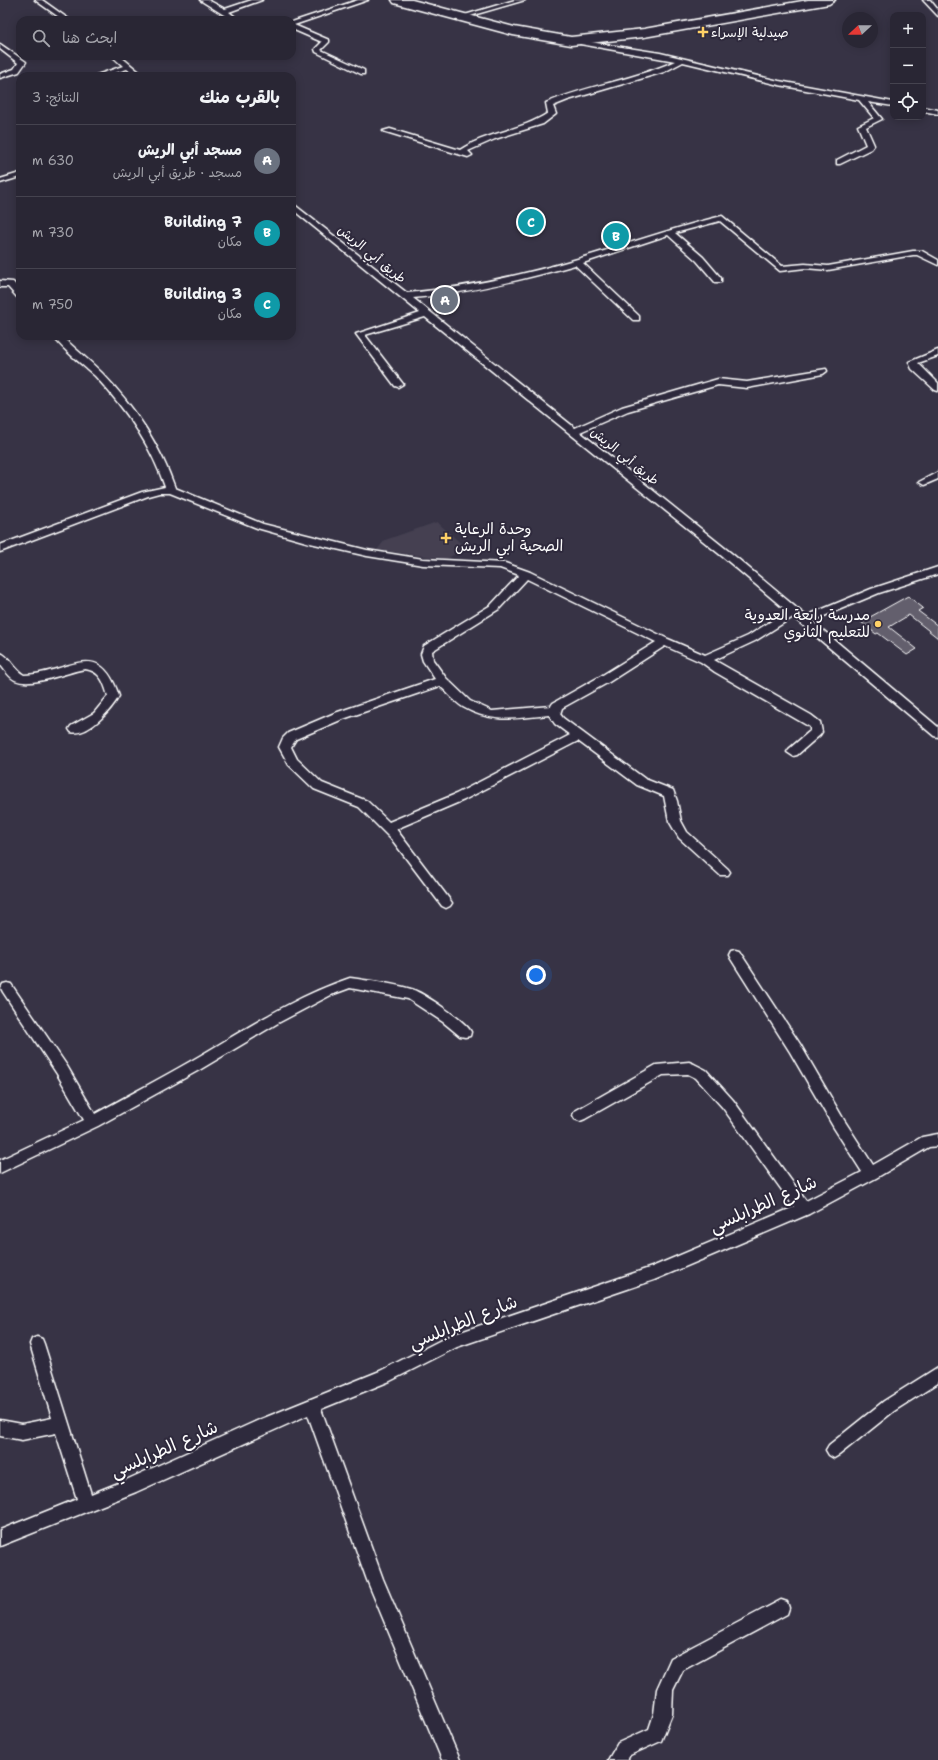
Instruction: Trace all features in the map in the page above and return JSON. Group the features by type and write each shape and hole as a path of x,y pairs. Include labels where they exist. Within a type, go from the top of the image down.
{"highway":[{"path":"398,0 513,31 571,41 613,43 829,0"}],"street":[{"path":"38,0 61,16"},
{"path":"204,0 224,11 229,16"},
{"path":"224,11 258,0"},
{"path":"296,23 366,0"},
{"path":"462,17 522,0"},
{"path":"926,0 938,14"},
{"path":"296,30 327,42 318,51 361,72"},
{"path":"613,43 737,74 890,103"},
{"path":"0,46 16,58"},
{"path":"0,76 20,67 22,62 19,60"},
{"path":"121,60 135,72"},
{"path":"387,131 468,155 462,151 492,137 540,122 552,114 549,105 564,98 661,70 682,60"},
{"path":"110,72 128,66"},
{"path":"840,162 870,145 862,126 878,119 861,98"},
{"path":"926,110 938,112"},
{"path":"0,181 16,176"},
{"name":"طريق أبي الريش","path":"296,208 794,611 938,733"},
{"path":"403,296 472,288 577,262 669,232 722,218 780,269 806,266 828,268 913,253 919,253 938,263"},
{"path":"669,232 700,260 718,280"},
{"path":"577,262 636,318"},
{"path":"0,284 10,284 16,291"},
{"path":"398,384 360,334 425,314"},
{"path":"61,340 103,380 139,425 165,468 171,490"},
{"path":"938,353 913,362 915,367 938,388"},
{"path":"574,432 625,409 718,382 747,385 823,372"},
{"path":"924,482 938,475"},
{"path":"0,549 144,494 159,490 171,490 260,526 310,540 367,553 423,562 501,565 526,574 664,642 705,659 719,669 807,718 816,725 816,732 793,752"},
{"path":"805,620 875,591 938,570"},
{"path":"526,574 495,607 428,649 426,654 428,661 442,681 466,704 491,715 509,715 554,710 557,706 605,679 664,642"},
{"path":"705,659 720,654 761,632 794,611"},
{"path":"0,657 17,676 29,679 89,664 100,668 111,681 114,696 103,712 95,720 75,729"},
{"path":"442,681 339,716 292,736 287,741 285,747 288,754 307,777 318,786 362,804 397,838 446,903"},
{"path":"554,710 554,714 558,721 578,736 642,782 669,793 673,803 674,820 682,834 699,851 724,872"},
{"path":"386,828 430,812 578,736"},
{"path":"735,955 795,1048 839,1124 871,1174"},
{"path":"0,1167 93,1122 196,1065 273,1019 327,991 350,983 412,994 465,1032"},
{"path":"7,988 62,1070 93,1122"},
{"path":"580,1115 662,1069 689,1068 701,1074 728,1104 804,1209"},
{"name":"شارع الطرابلسي","path":"0,1538 86,1504 264,1425 385,1376 454,1341 654,1273 804,1209 871,1174 927,1142 938,1140"},
{"path":"37,1344 86,1504"},
{"path":"834,1450 889,1406 938,1374"},
{"path":"312,1405 376,1580 451,1760"},
{"path":"0,1428 22,1432 61,1424"},
{"path":"617,1760 624,1748 655,1735 662,1714 665,1689 677,1664 781,1608"}],"shaded area":[{"path":"437,522 465,547 447,559 377,550 385,540"}],"building":[{"path":"535,216 544,223 528,229 519,222"},
{"path":"616,230 627,238 615,243 604,234"},
{"name":"مدرسة رابعة العدوية للتعليم الثانوي","path":"908,596 923,608 918,611 938,626 938,638 909,615 889,627 917,649 907,655 861,622"}],"place":[{"name":"صيدلية الإسراء","path":"703,32"},
{"name":"Building 3","path":"531,222"},
{"name":"Building 7","path":"616,236"},
{"name":"مسجد أبي الريش","path":"445,300"},
{"name":"وحدة الرعاية الصحية ابي الريش","path":"446,538"},
{"name":"مدرسة رابعة العدوية للتعليم الثانوي","path":"878,624"}]}
